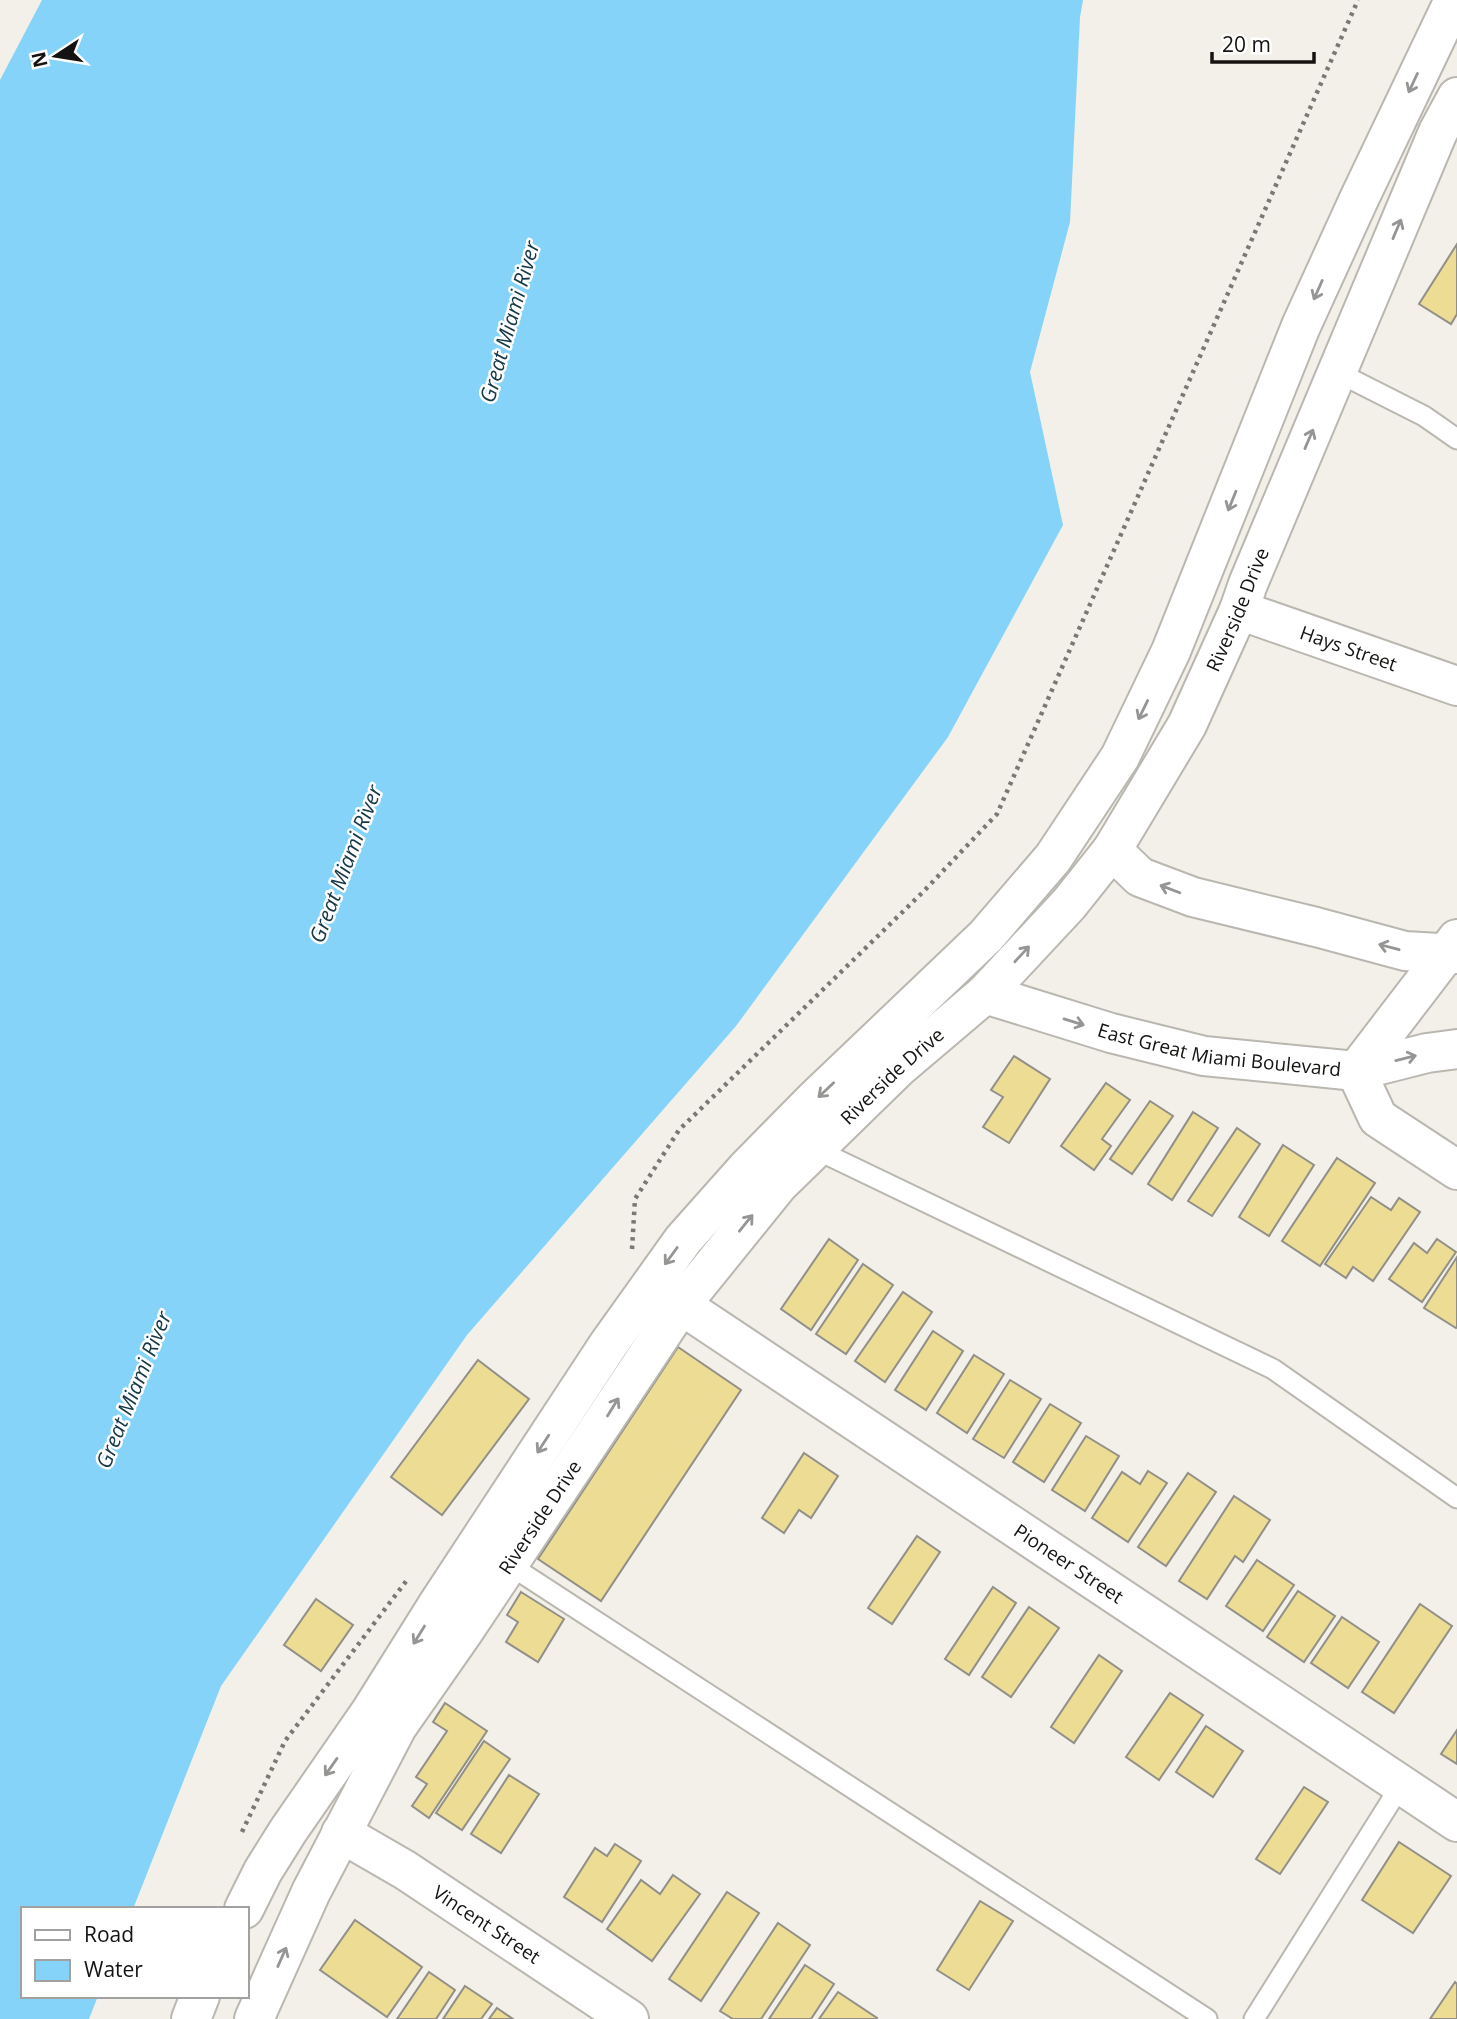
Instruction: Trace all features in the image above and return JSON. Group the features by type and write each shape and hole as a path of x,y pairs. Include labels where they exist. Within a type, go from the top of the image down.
{"main road":[{"name":"Riverside Drive","path":"245,1907 288,1831 371,1711 608,1345 683,1240 747,1168 814,1100 986,936 1053,858 1119,757 1171,651 1301,327 1359,198 1454,0"},
{"name":"Riverside Drive","path":"254,2019 311,1892 397,1727 681,1305 778,1185 899,1067 985,994 1069,904 1112,850 1187,726 1239,610 1337,372 1448,138 1457,97"},
{"name":"Hays Street","path":"1239,610 1457,685"},
{"path":"1112,850 1140,877 1193,897 1405,951 1454,949"},
{"path":"1454,949 1356,1071 1378,1118 1457,1170"},
{"name":"East Great Miami Boulevard","path":"985,994 1111,1033 1205,1056 1356,1071 1427,1053 1457,1049"},
{"name":"Pioneer Street","path":"681,1305 1457,1822"},
{"name":"Vincent Street","path":"341,1833 405,1870 629,2019"},
{"path":"191,2019 199,1998"}],"lane":[{"path":"1337,372 1424,416 1457,439"},
{"path":"815,1149 1273,1369 1457,1498"},
{"path":"508,1564 1206,2019"},
{"path":"1254,2019 1401,1785"}],"path":[{"path":"631,1261 635,1199 679,1130 923,892 997,814 1359,0"},
{"path":"239,1837 285,1741 408,1578"}],"water":[{"name":"Great Miami River","path":"42,0 1083,0 1070,222 1030,372 1063,525 948,737 736,1026 467,1335 221,1686 134,1907 21,1907 21,1998 97,1998 89,2019 0,2019 0,80"}],"building":[{"path":"1457,244 1457,314 1451,324 1419,304"},
{"path":"1014,1056 1050,1079 1009,1143 983,1127 1003,1097 991,1090"},
{"path":"1106,1083 1130,1100 1102,1139 1111,1146 1094,1170 1061,1146"},
{"path":"1150,1101 1173,1116 1132,1174 1110,1159"},
{"path":"1193,1112 1218,1128 1172,1200 1148,1184"},
{"path":"1237,1128 1260,1144 1212,1216 1188,1201"},
{"path":"1283,1145 1314,1165 1269,1236 1239,1217"},
{"path":"1337,1158 1375,1183 1320,1266 1282,1241"},
{"path":"1371,1197 1391,1210 1399,1198 1420,1212 1373,1281 1353,1267 1346,1278 1325,1264"},
{"path":"829,1239 858,1260 811,1330 781,1309"},
{"path":"1437,1239 1456,1252 1422,1302 1389,1279 1414,1243 1427,1253"},
{"path":"1457,1257 1457,1327 1456,1328 1424,1308"},
{"path":"863,1264 893,1285 846,1354 816,1334"},
{"path":"903,1292 932,1312 885,1382 855,1361"},
{"path":"933,1331 963,1351 926,1410 895,1390"},
{"path":"678,1347 741,1390 601,1601 538,1559"},
{"path":"974,1355 1004,1374 967,1433 937,1413"},
{"path":"478,1360 529,1399 442,1515 391,1477"},
{"path":"1010,1380 1041,1399 1004,1458 973,1439"},
{"path":"1050,1404 1081,1423 1044,1482 1013,1462"},
{"path":"1086,1436 1119,1456 1085,1511 1052,1490"},
{"path":"804,1453 838,1476 811,1518 799,1510 784,1533 762,1518"},
{"path":"1148,1471 1167,1483 1128,1542 1092,1518 1122,1472 1140,1484"},
{"path":"1188,1473 1216,1492 1166,1566 1138,1547"},
{"path":"1234,1496 1270,1520 1243,1562 1235,1556 1207,1599 1179,1581"},
{"path":"917,1536 940,1552 892,1624 868,1608"},
{"path":"1257,1560 1294,1585 1263,1631 1226,1606"},
{"path":"993,1587 1016,1603 969,1675 945,1659"},
{"path":"1298,1591 1335,1616 1304,1662 1267,1637"},
{"path":"521,1592 564,1619 538,1662 506,1642 518,1622 507,1615"},
{"path":"316,1599 353,1625 321,1671 284,1645"},
{"path":"1420,1604 1452,1626 1394,1713 1362,1692"},
{"path":"1029,1607 1059,1628 1011,1697 982,1677"},
{"path":"1342,1617 1379,1642 1348,1688 1311,1663"},
{"path":"1099,1655 1122,1671 1074,1743 1051,1727"},
{"path":"1170,1693 1203,1715 1159,1780 1126,1757"},
{"path":"445,1703 487,1731 429,1818 412,1806 427,1784 416,1777 447,1731 433,1722"},
{"path":"1206,1726 1243,1751 1213,1797 1176,1772"},
{"path":"1457,1730 1457,1764 1441,1754"},
{"path":"484,1741 510,1759 462,1830 436,1813"},
{"path":"509,1775 539,1794 501,1853 471,1834"},
{"path":"1304,1787 1328,1802 1280,1874 1256,1859"},
{"path":"1399,1842 1451,1876 1413,1933 1362,1900"},
{"path":"615,1844 641,1861 602,1922 564,1897 595,1848 607,1856"},
{"path":"673,1875 700,1894 652,1961 607,1929 641,1880 660,1894"},
{"path":"727,1892 759,1913 701,2001 669,1979"},
{"path":"980,1901 1013,1921 969,1990 937,1970"},
{"path":"355,1920 422,1967 387,2017 320,1970"},
{"path":"778,1923 810,1945 761,2019 733,2019 720,2011"},
{"path":"805,1965 834,1984 811,2019 769,2019"},
{"path":"429,1972 455,1990 436,2019 397,2019"},
{"path":"1455,1982 1457,2019 1430,2019"},
{"path":"465,1986 492,2004 481,2019 443,2019"},
{"path":"838,1992 877,2018 819,2019"},
{"path":"497,2008 513,2019 489,2019"}]}
